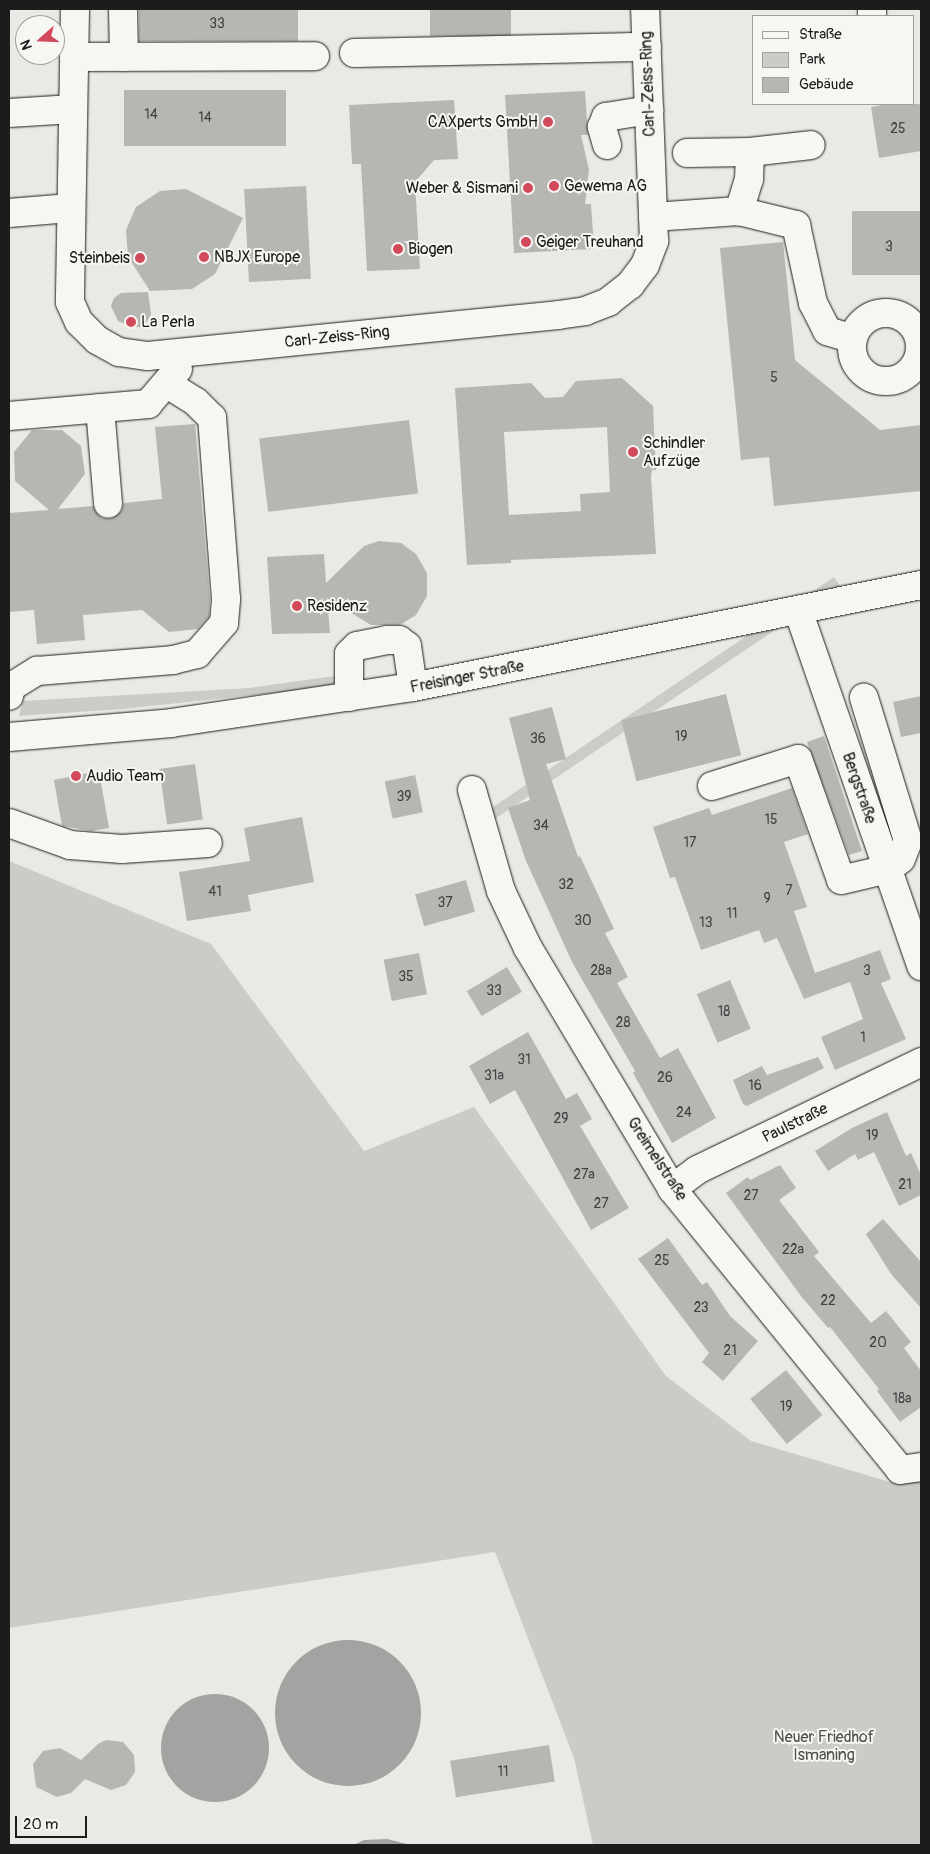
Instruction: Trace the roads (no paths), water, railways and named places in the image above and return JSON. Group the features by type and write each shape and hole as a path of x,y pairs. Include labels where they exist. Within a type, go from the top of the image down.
{"street":[{"name":"Carl-Zeiss-Ring","path":"76,9 69,294 79,322 96,340 119,352 148,356 584,311 608,302 634,280 645,265 654,241 645,9"},
{"path":"123,9 124,56"},
{"path":"354,52 647,47"},
{"path":"74,57 315,56"},
{"path":"9,113 73,109"},
{"path":"607,145 602,127 606,117 649,110"},
{"path":"688,154 750,152 811,145"},
{"path":"740,211 749,179 750,152"},
{"path":"9,213 70,208"},
{"path":"653,217 740,211 796,225 813,303 827,331 853,339"},
{"path":"888,314 909,323 920,343 916,364 900,379 878,381 860,369 854,360 853,339 866,320 888,314"},
{"path":"9,416 148,404 167,384 188,353"},
{"path":"9,696 11,687 37,671 173,660 197,654 224,623 226,599 212,418 196,402 167,384"},
{"path":"100,408 108,504"},
{"name":"Freisinger Straße","path":"9,737 171,723 412,687 921,585"},
{"name":"Bergstraße","path":"798,610 921,966"},
{"path":"349,697 349,654 356,646 387,640 399,640 407,646 412,687"},
{"path":"712,786 798,759 841,880 888,869 900,859 908,841 864,698"},
{"name":"Greimelstraße","path":"472,790 501,891 528,948 672,1189 900,1470 921,1467"},
{"path":"9,823 70,845 122,849 208,843"},
{"name":"Paulstraße","path":"672,1189 697,1170 921,1062"}],"place":[{"name":"CAXperts GmbH","path":"548,122"},
{"name":"Gewema AG","path":"554,186"},
{"name":"Weber & Sismani","path":"528,188"},
{"name":"Geiger Treuhand","path":"526,242"},
{"name":"Biogen","path":"398,249"},
{"name":"NBJX Europe","path":"204,257"},
{"name":"Steinbeis","path":"140,258"},
{"name":"La Perla","path":"131,322"},
{"name":"Schindler Aufzüge","path":"633,452"},
{"name":"Residenz","path":"297,606"},
{"name":"Audio Team","path":"76,776"}],"park label":[{"name":"Neuer Friedhof Ismaning","path":"824,1746"}]}
